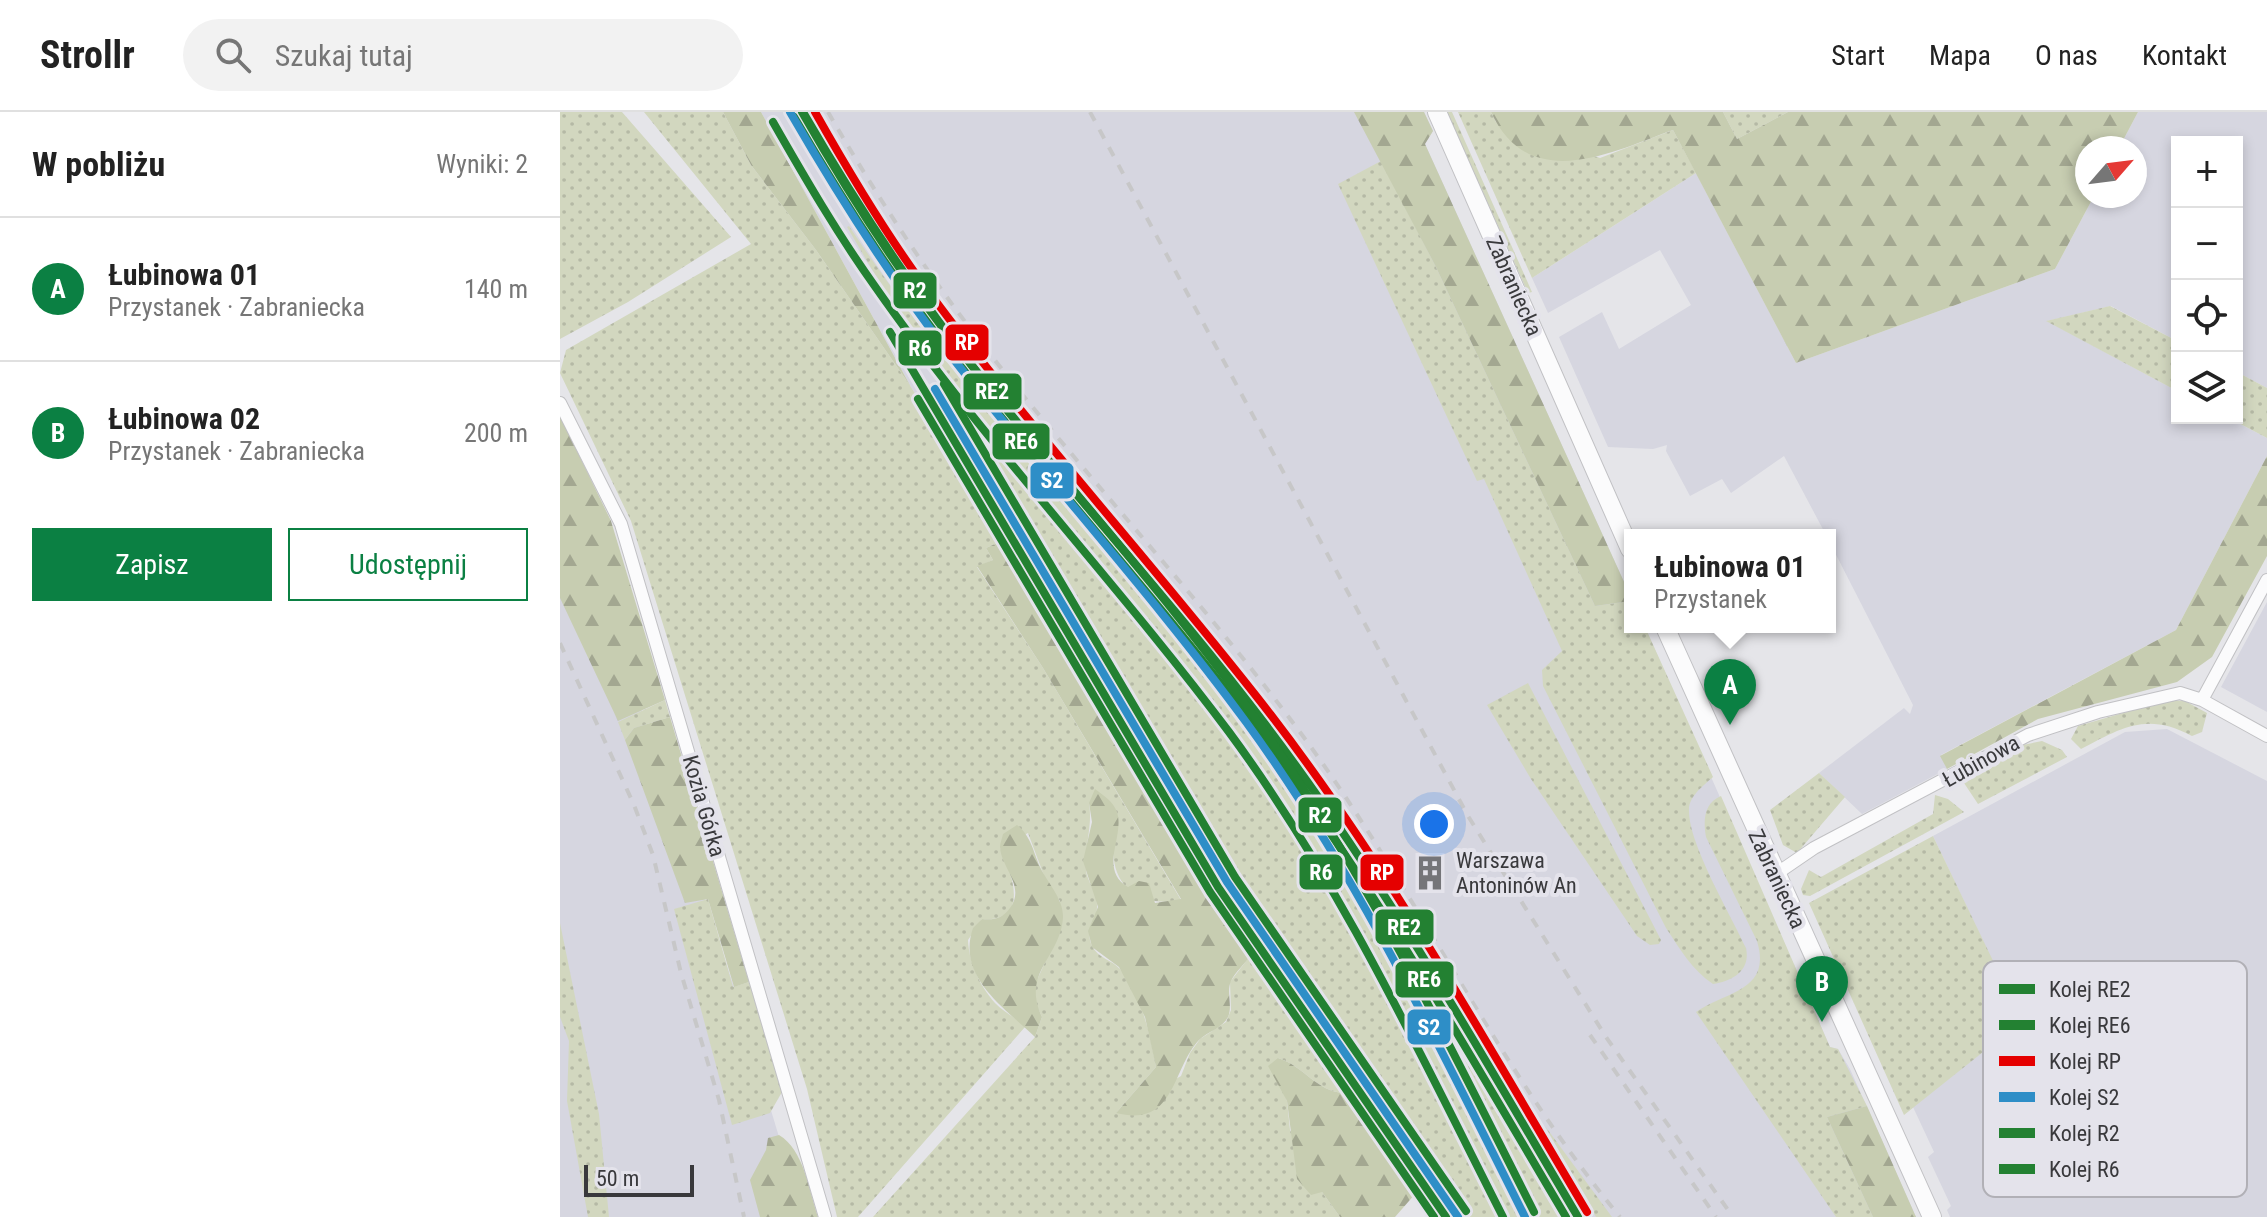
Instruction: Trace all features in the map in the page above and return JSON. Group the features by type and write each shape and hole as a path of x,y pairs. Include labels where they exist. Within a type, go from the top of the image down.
{"main road":[{"name":"Zabraniecka","path":"1437,112 1624,535"},
{"name":"Zabraniecka","path":"1668,633 1932,1217"}],"street":[{"name":"Kozia Górka","path":"560,403 621,524 825,1217"},
{"path":"2202,700 2267,580"},
{"name":"Łubinowa","path":"1776,874 1814,848 2028,735 2147,699 2180,693 2202,700 2267,736"}],"shaded area":[{"path":"761,112 1424,112 1433,131 1425,144 1624,582 1624,633 1648,633 1830,1047 1838,1049 1850,1069 1916,1217 1433,1217 1270,989 1006,539 911,387"},
{"path":"2138,112 2267,112 2267,388 2243,375 2243,136 2171,136 2171,338 2111,306 2047,321 2171,388 2171,424 2240,424 2267,438 2267,456 2176,630 1941,755 1947,769 1862,814 1819,773 1904,708 1910,714 1913,705 1836,555 1836,529 1823,529 1784,456 1731,493 1722,479 1690,496 1666,451 1667,445 1653,449 1608,447 1559,337 1602,312 1619,349 1691,305 1660,250 1548,313 1532,278 1696,173 1796,363 2055,269 2088,208 2147,208 2147,136 2125,136"},
{"path":"560,465 734,987 803,1217 560,1217"},
{"path":"2267,602 2267,712 2221,687"},
{"path":"2167,729 2267,781 2267,1217 1950,1217 1947,1210 1951,1206 1928,1157 1934,1152 1913,1107 1983,1051 1983,1197 2247,1197 2247,961 1992,961 1933,836 2125,732"}],"green space":[{"path":"560,112 622,112 731,237 628,302 560,339"},
{"path":"644,112 723,112 751,165 816,250 911,387 1006,539 986,548 993,560 977,567 1043,668 1181,900 1148,900 1125,886 1114,862 1117,829 1089,803 1086,870 1097,905 1090,940 1098,953 1120,969 1134,991 1148,1029 1156,1067 1116,1113 1181,1076 1190,1053 1200,1039 1226,1022 1231,1010 1230,982 1250,956 1344,1093 1318,1084 1278,1058 1279,1081 1287,1101 1290,1130 1322,1192 1340,1217 873,1217 1035,1037 1042,1017 1035,1002 1034,987 1057,935 1060,901 1046,881 1028,833 1000,848 1013,883 1012,905 1007,913 997,918 982,919 968,940 973,966 985,989 998,1006 1025,1027 858,1217 837,1217 807,1089 631,521 560,373 566,350 751,244"},
{"path":"723,112 761,112 911,387 816,250 751,165"},
{"path":"1354,112 1424,112 1433,131 1425,144 1624,582 1624,602 1595,606 1435,265"},
{"path":"1447,112 1452,112 1532,292 1528,293"},
{"path":"1458,112 1491,112 1496,122 1600,158 1673,130 1696,173 1532,278"},
{"path":"1491,112 1723,112 1737,139 1788,112 2138,112 2125,136 2075,136 2075,208 2088,208 2055,269 1796,363 1673,130 1599,156 1573,160 1549,160 1527,153 1507,138"},
{"path":"1723,112 1788,112 1737,139"},
{"path":"1381,161 1435,265 1595,606 1624,602 1624,633 1648,633 1713,777 1694,796 1689,811 1703,861 1746,948 1743,969 1727,980 1713,984 1687,959 1666,928 1543,686 1542,670 1562,651 1484,479 1477,481 1338,184"},
{"path":"849,226 950,365 1221,699 1308,821 1373,932 1519,1217 1464,1217 1274,943 1210,845"},
{"path":"2110,306 2171,338 2171,388 2046,321"},
{"path":"2243,375 2267,388 2267,438 2240,424 2243,424"},
{"path":"560,416 611,521 665,700 618,721 560,598"},
{"path":"2267,456 2267,556 2212,657 2177,682 2038,719 1947,769 1940,756 2176,630"},
{"path":"1006,539 1250,956 1231,981 1226,1021 1199,1040 1170,1093 1150,1112 1136,1115 1116,1113 1156,1067 1145,1017 1119,967 1092,947 1088,931 1098,907 1083,861 1092,822 1089,803 1095,789 1111,802 1117,812 1119,822 1113,862 1119,880 1128,887 1139,881 1149,883 1155,903 1181,899 1043,668 977,566 993,560 986,548"},
{"path":"1528,683 1661,940 1659,944 1650,945 1637,936 1531,779 1487,705"},
{"path":"665,700 670,717 634,728 625,740 618,722"},
{"path":"2168,700 2185,701 2207,713 2202,732 2192,736 2162,725 2148,724 2123,729 2081,749 2071,739 2078,726"},
{"path":"670,717 749,982 734,987 708,899 685,903 625,740 634,728"},
{"path":"2042,741 2062,750 2067,757 1978,804 1960,777 2023,745"},
{"path":"1284,759 1397,928 1566,1217 1530,1217 1382,927 1317,815 1281,761"},
{"path":"1819,773 1845,797 1797,853 1783,845 1770,810"},
{"path":"1935,795 1948,799 1964,812 1810,896 1803,895 1801,889 1809,870 1821,877 1933,814"},
{"path":"1721,796 1830,1047 1838,1049 1867,1106 1827,1117 1873,1217 1836,1217 1696,1012 1744,987 1758,970 1760,958 1757,941 1706,837 1706,813 1711,803"},
{"path":"1017,825 1029,839 1063,911 1056,944 1036,988 1042,1017 1035,1037 986,990 971,962 973,928 982,919 1001,917 1014,900 1014,885 1000,847 1003,834"},
{"path":"1933,836 1993,961 1983,961 1983,1052 1904,1115 1809,903"},
{"path":"708,899 733,987 749,982 782,1092 770,1113 732,1125 674,909"},
{"path":"560,923 599,1114 609,1217 588,1217 567,1101 569,1041 560,1017"},
{"path":"1278,1058 1318,1084 1344,1093 1416,1193 1395,1217 1340,1217 1322,1192 1311,1195 1297,1179 1287,1101 1268,1066"},
{"path":"1867,1106 1916,1217 1873,1217 1827,1117"},
{"path":"1545,1126 1612,1217 1596,1217"},
{"path":"779,1135 800,1160 818,1217 760,1217 750,1180 766,1150 768,1138"}],"railway":[{"path":"828,112 901,231 962,317 1308,743 1387,861 1536,1103 1620,1217"},
{"path":"1090,112 1468,816 1606,1037 1733,1217"},
{"path":"560,643 634,805 653,855 681,973 719,1100 744,1217"},
{"path":"1590,1035 1716,1217"}],"rail line":[{"name":"S2","path":"790,112 865,235 926,323 1210,674 1287,780 1396,964 1525,1217"},
{"name":"R2","path":"802,112 874,231 914,289 993,392 1184,624 1296,778 1405,961 1534,1212"},
{"name":"RE2","path":"803,112 878,234 960,350 1228,676 1308,783 1429,966 1578,1217"},
{"name":"RP","path":"815,112 888,234 957,330 1227,659 1315,774 1436,959 1587,1212"},
{"name":"RE6","path":"794,117 870,241 911,301 992,406 1221,684 1301,790 1419,970 1566,1217"},
{"name":"R6","path":"773,122 847,245 916,343 1141,620 1229,732 1269,789 1307,848 1376,969 1503,1217"},
{"name":"RE6","path":"890,332 1218,887 1446,1217"},
{"name":"R2","path":"944,384 1235,877 1466,1211"},
{"name":"S2","path":"935,389 1227,882 1458,1217"},
{"name":"R6","path":"918,399 1210,892 1434,1217"}],"place":[{"name":"Łubinowa 01","path":"1730,725"},
{"name":"Warszawa Antoninów An","path":"1430,873"},
{"name":"Łubinowa 02","path":"1822,1022"}]}
